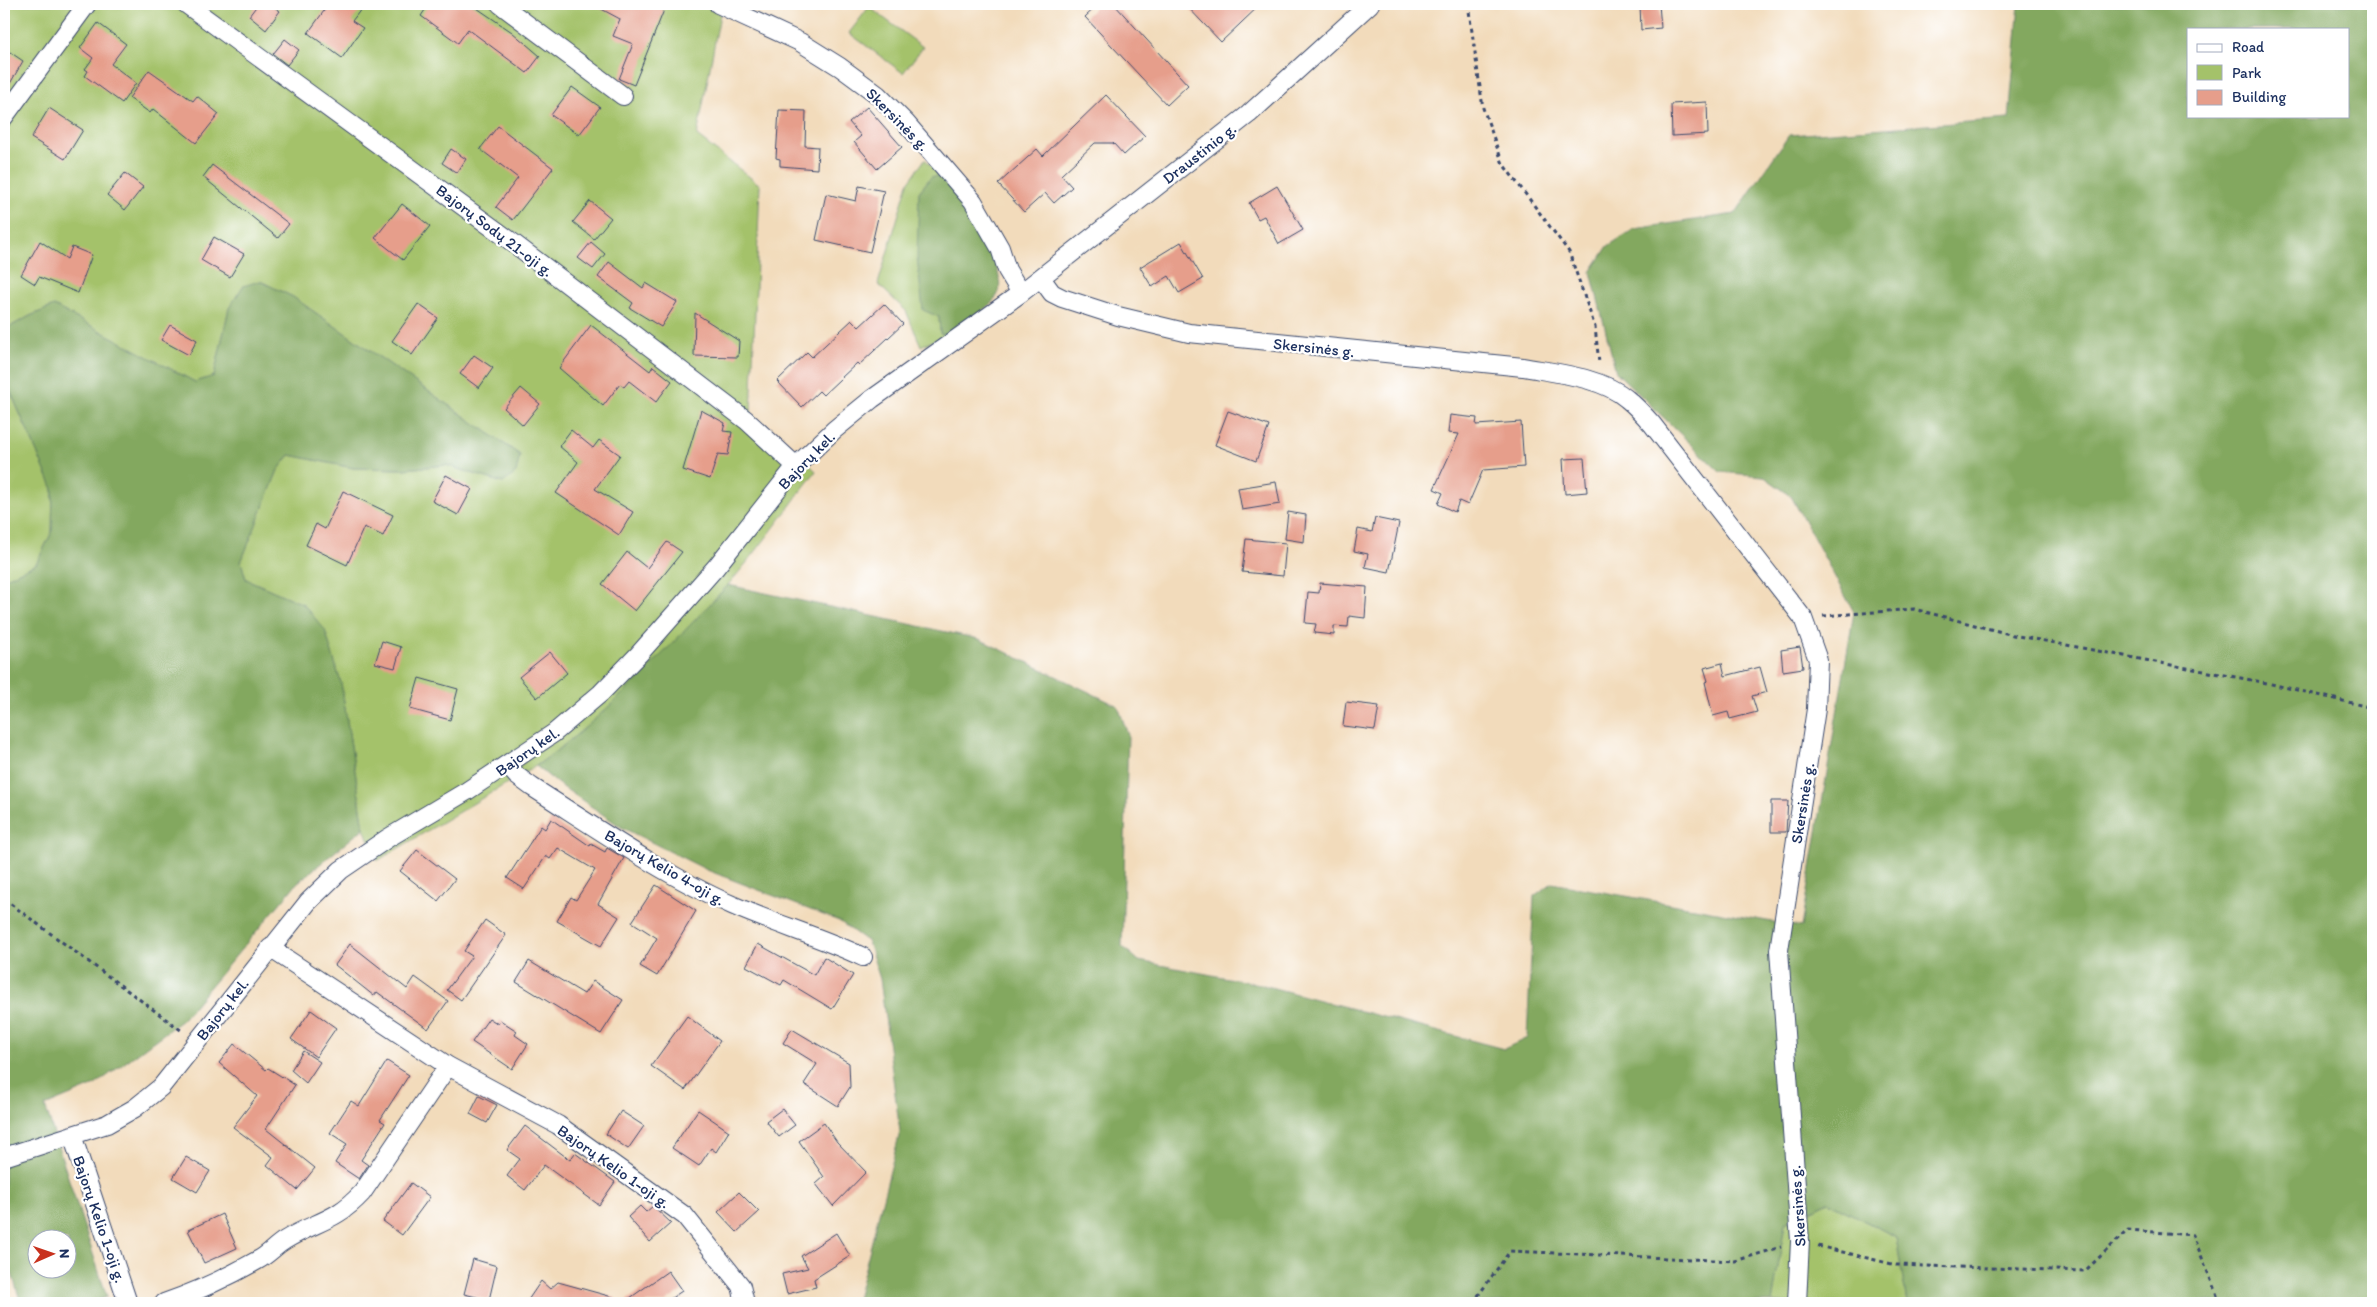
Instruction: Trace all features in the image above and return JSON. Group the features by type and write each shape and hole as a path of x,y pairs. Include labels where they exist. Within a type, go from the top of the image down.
{"street":[{"path":"4,117 87,4"},
{"name":"Bajorų Sodų 21-oji g.","path":"186,4 512,242 746,420 796,466"},
{"path":"500,4 623,96"},
{"name":"Skersinės g.","path":"718,4 800,42 840,67 878,96 906,123 973,201 1000,248 1008,270 1021,294"},
{"name":"Draustinio g.","path":"1021,294 1249,114 1370,4"},
{"name":"Skersinės g.","path":"1041,278 1052,293 1062,298 1118,316 1189,334 1523,367 1570,375 1598,384 1626,398 1652,424 1803,618 1818,660 1816,709 1779,950 1800,1241 1797,1303"},
{"name":"Bajorų kel.","path":"4,1157 107,1124 135,1108 161,1087 308,902 341,870 388,838 467,792 554,733 601,693 639,654 716,567 796,466 834,430 872,399 1021,294"},
{"name":"Bajorų Kelio 4-oji g.","path":"508,765 516,776 532,787 674,875 732,905 834,943 864,957"},
{"name":"Bajorų Kelio 1-oji g.","path":"270,948 448,1066 558,1125 685,1216 741,1286 745,1303"},
{"path":"164,1303 189,1295 259,1260 285,1240 328,1221 349,1207 362,1193 448,1066"},
{"name":"Bajorų Kelio 1-oji g.","path":"72,1135 128,1303"}],"path":[{"path":"1468,4 1483,108 1503,164 1569,252 1595,327 1598,384"},
{"path":"1803,618 1914,609 2013,635 2268,683 2373,708"},
{"path":"4,899 196,1042"},
{"path":"1473,1303 1510,1251 1735,1261 1800,1241 1896,1265 2084,1272 2128,1230 2193,1235 2220,1303"}],"green space":[{"path":"4,4 722,4 697,136 760,185 751,415 816,471 762,544 727,586 683,635 613,704 562,747 536,766 377,861 364,828 341,683 325,631 303,604 246,579 241,562 278,470 290,455 353,468 404,469 446,465 503,483 520,455 293,297 260,281 229,308 214,377 195,382 54,306 4,330"},
{"path":"2019,4 2373,4 2373,1303 1907,1303 1896,1237 1828,1202 1785,1223 1772,1303 856,1303 900,1132 880,979 868,942 839,921 707,870 621,827 557,783 536,766 588,725 612,703 728,585 979,639 1118,706 1128,735 1122,946 1139,961 1259,984 1504,1049 1527,1038 1534,896 1552,883 1801,927 1854,612 1791,496 1763,476 1720,472 1616,372 1591,272 1608,246 1634,229 1735,214 1789,135 2009,119"},
{"path":"869,7 923,47 903,73 849,33"},
{"path":"925,159 940,176 931,177 919,192 919,224 939,317 940,333 947,335 921,346 906,311 878,284 908,183"},
{"path":"940,176 970,212 980,229 996,264 1000,286 998,294 989,305 947,335 940,333 939,317 923,310 917,257 919,192 931,177"},
{"path":"260,281 293,297 520,455 516,473 503,483 446,465 404,469 353,468 290,455 278,470 241,562 246,579 303,604 325,630 341,683 364,828 297,883 182,1020 95,1085 45,1106 107,1297 89,1303 21,1303 4,1248 4,579 36,564 52,532 53,489 4,377 4,330 54,306 195,382 214,376 229,308 243,286"},
{"path":"4,377 53,489 52,532 36,564 4,579"},
{"path":"1828,1202 1896,1237 1907,1303 1772,1303 1785,1223"}],"building":[{"path":"258,4 270,4 280,11 266,30 249,16"},
{"path":"329,4 365,4 352,21 363,28 342,58 308,33"},
{"path":"429,4 471,4 512,32 540,56 527,73 468,29 458,43 421,16"},
{"path":"592,4 649,4 664,10 634,85 619,79 633,44 613,36 620,19"},
{"path":"1099,4 1114,4 1188,85 1167,105 1085,17"},
{"path":"1185,4 1261,4 1221,42"},
{"path":"1640,4 1659,4 1661,28 1641,30"},
{"path":"98,23 126,44 111,64 136,83 122,103 85,76 88,71 85,69 93,58 80,48"},
{"path":"285,39 299,50 287,65 273,54"},
{"path":"4,48 23,61 4,94"},
{"path":"149,70 193,101 197,96 219,114 196,143 153,109 150,113 129,98"},
{"path":"572,87 600,107 579,135 551,115"},
{"path":"1106,95 1145,136 1124,155 1113,143 1095,143 1061,175 1072,187 1054,203 1045,193 1024,212 998,184 1037,149 1043,156"},
{"path":"1707,102 1708,134 1672,136 1671,104"},
{"path":"867,107 902,147 877,169 854,142 861,136 849,122"},
{"path":"49,108 83,130 65,159 31,138"},
{"path":"779,110 806,111 805,146 818,147 817,169 780,166 780,159 776,158"},
{"path":"498,126 553,168 513,220 496,207 518,178 480,149"},
{"path":"451,149 466,159 457,173 442,163"},
{"path":"212,165 289,224 278,238 203,177"},
{"path":"125,173 143,187 125,210 107,195"},
{"path":"859,186 884,191 870,252 816,240 826,194 856,201"},
{"path":"1277,186 1303,230 1279,244 1264,216 1258,219 1249,203"},
{"path":"590,201 611,218 594,239 573,222"},
{"path":"402,204 430,226 403,260 375,238"},
{"path":"214,237 244,254 230,277 201,260"},
{"path":"40,241 67,259 72,247 92,255 78,293 39,277 35,284 21,275"},
{"path":"591,242 605,254 593,269 578,258"},
{"path":"1181,242 1203,279 1179,293 1169,276 1152,287 1140,267"},
{"path":"609,262 643,288 646,283 677,302 661,327 630,308 633,303 598,277"},
{"path":"418,304 438,318 412,355 392,341"},
{"path":"884,304 903,324 823,395 819,391 802,407 777,381 807,352 812,357 852,320 859,327"},
{"path":"695,313 739,341 738,357 694,356"},
{"path":"170,325 197,340 189,355 161,340"},
{"path":"591,325 650,371 653,366 672,381 656,402 629,381 624,387 620,384 603,406 559,368"},
{"path":"474,355 493,368 479,388 460,374"},
{"path":"521,388 540,404 523,425 504,408"},
{"path":"701,410 725,423 723,431 732,432 728,455 718,454 710,479 683,470"},
{"path":"1228,411 1269,426 1256,461 1215,445"},
{"path":"1450,415 1477,418 1476,425 1521,422 1524,467 1483,470 1468,505 1459,501 1455,512 1438,504 1443,493 1434,489 1459,434 1448,433"},
{"path":"571,430 593,448 599,440 620,455 595,489 633,512 619,535 556,493 578,462 559,446"},
{"path":"1584,458 1587,492 1565,494 1563,459"},
{"path":"446,475 472,489 458,515 432,501"},
{"path":"1276,482 1280,504 1242,510 1238,488"},
{"path":"343,491 393,515 383,536 364,527 347,565 306,545 316,524 325,529"},
{"path":"1288,512 1306,515 1304,542 1285,539"},
{"path":"1375,518 1399,523 1389,572 1365,567 1368,554 1354,551 1358,529 1372,532"},
{"path":"1246,539 1286,543 1283,576 1242,572"},
{"path":"667,542 682,552 635,611 602,584 627,552 647,568"},
{"path":"1320,583 1367,587 1365,618 1349,616 1348,627 1334,626 1334,635 1314,633 1316,624 1305,623 1308,592 1319,593"},
{"path":"382,641 401,647 395,668 375,663"},
{"path":"1800,647 1803,668 1783,671 1781,650"},
{"path":"550,652 567,673 537,698 519,677"},
{"path":"1722,663 1725,676 1760,667 1767,692 1752,696 1757,712 1730,719 1728,712 1713,716 1705,682 1708,681 1704,668"},
{"path":"419,678 458,689 450,720 410,709"},
{"path":"1346,702 1379,706 1375,730 1343,726"},
{"path":"1771,801 1788,801 1786,832 1771,832"},
{"path":"551,819 590,846 591,844 605,852 607,848 624,858 598,904 619,917 601,946 557,921 571,897 576,900 595,870 558,848 550,859 546,856 524,889 507,878 541,826 545,829"},
{"path":"417,850 455,879 438,901 400,871"},
{"path":"656,885 696,911 657,976 640,966 657,938 632,922"},
{"path":"485,920 506,935 461,1000 447,990 472,956 464,951"},
{"path":"350,944 407,989 415,977 448,1001 428,1029 377,992 374,996 335,965"},
{"path":"758,944 814,975 824,957 853,975 832,1009 784,980 781,985 746,966"},
{"path":"529,961 584,994 593,981 623,1000 601,1034 516,982"},
{"path":"311,1010 336,1028 316,1057 291,1039"},
{"path":"687,1016 720,1041 685,1090 651,1066"},
{"path":"489,1018 498,1024 500,1020 517,1031 515,1035 528,1044 512,1069 472,1042"},
{"path":"792,1029 849,1063 850,1087 838,1106 804,1084 817,1064 783,1043"},
{"path":"234,1044 266,1070 268,1068 295,1085 266,1129 315,1168 297,1190 267,1165 273,1157 233,1127 257,1096 219,1063"},
{"path":"303,1051 320,1062 306,1083 291,1070"},
{"path":"387,1061 409,1075 380,1120 385,1123 361,1160 368,1165 359,1179 335,1163 347,1144 330,1133 351,1101 359,1106"},
{"path":"479,1096 497,1105 487,1123 470,1114"},
{"path":"782,1109 795,1125 779,1137 766,1121"},
{"path":"698,1110 729,1131 716,1152 711,1148 699,1166 672,1148"},
{"path":"621,1111 644,1126 628,1149 606,1134"},
{"path":"824,1123 837,1142 866,1172 833,1206 816,1184 824,1177 799,1141"},
{"path":"525,1126 570,1160 575,1153 615,1182 599,1205 544,1165 525,1190 507,1176 520,1159 507,1150"},
{"path":"186,1157 210,1171 197,1192 173,1178"},
{"path":"411,1183 430,1197 402,1235 383,1221"},
{"path":"739,1192 759,1212 737,1232 718,1212"},
{"path":"640,1206 646,1212 653,1206 671,1223 650,1242 628,1217"},
{"path":"222,1214 237,1248 204,1263 188,1230"},
{"path":"836,1233 850,1256 814,1279 816,1287 787,1294 782,1274 808,1268 801,1256"},
{"path":"473,1259 497,1266 489,1300 464,1294"},
{"path":"668,1271 682,1291 664,1303 623,1303"},
{"path":"541,1281 550,1289 558,1282 616,1298 615,1303 526,1303"}]}
